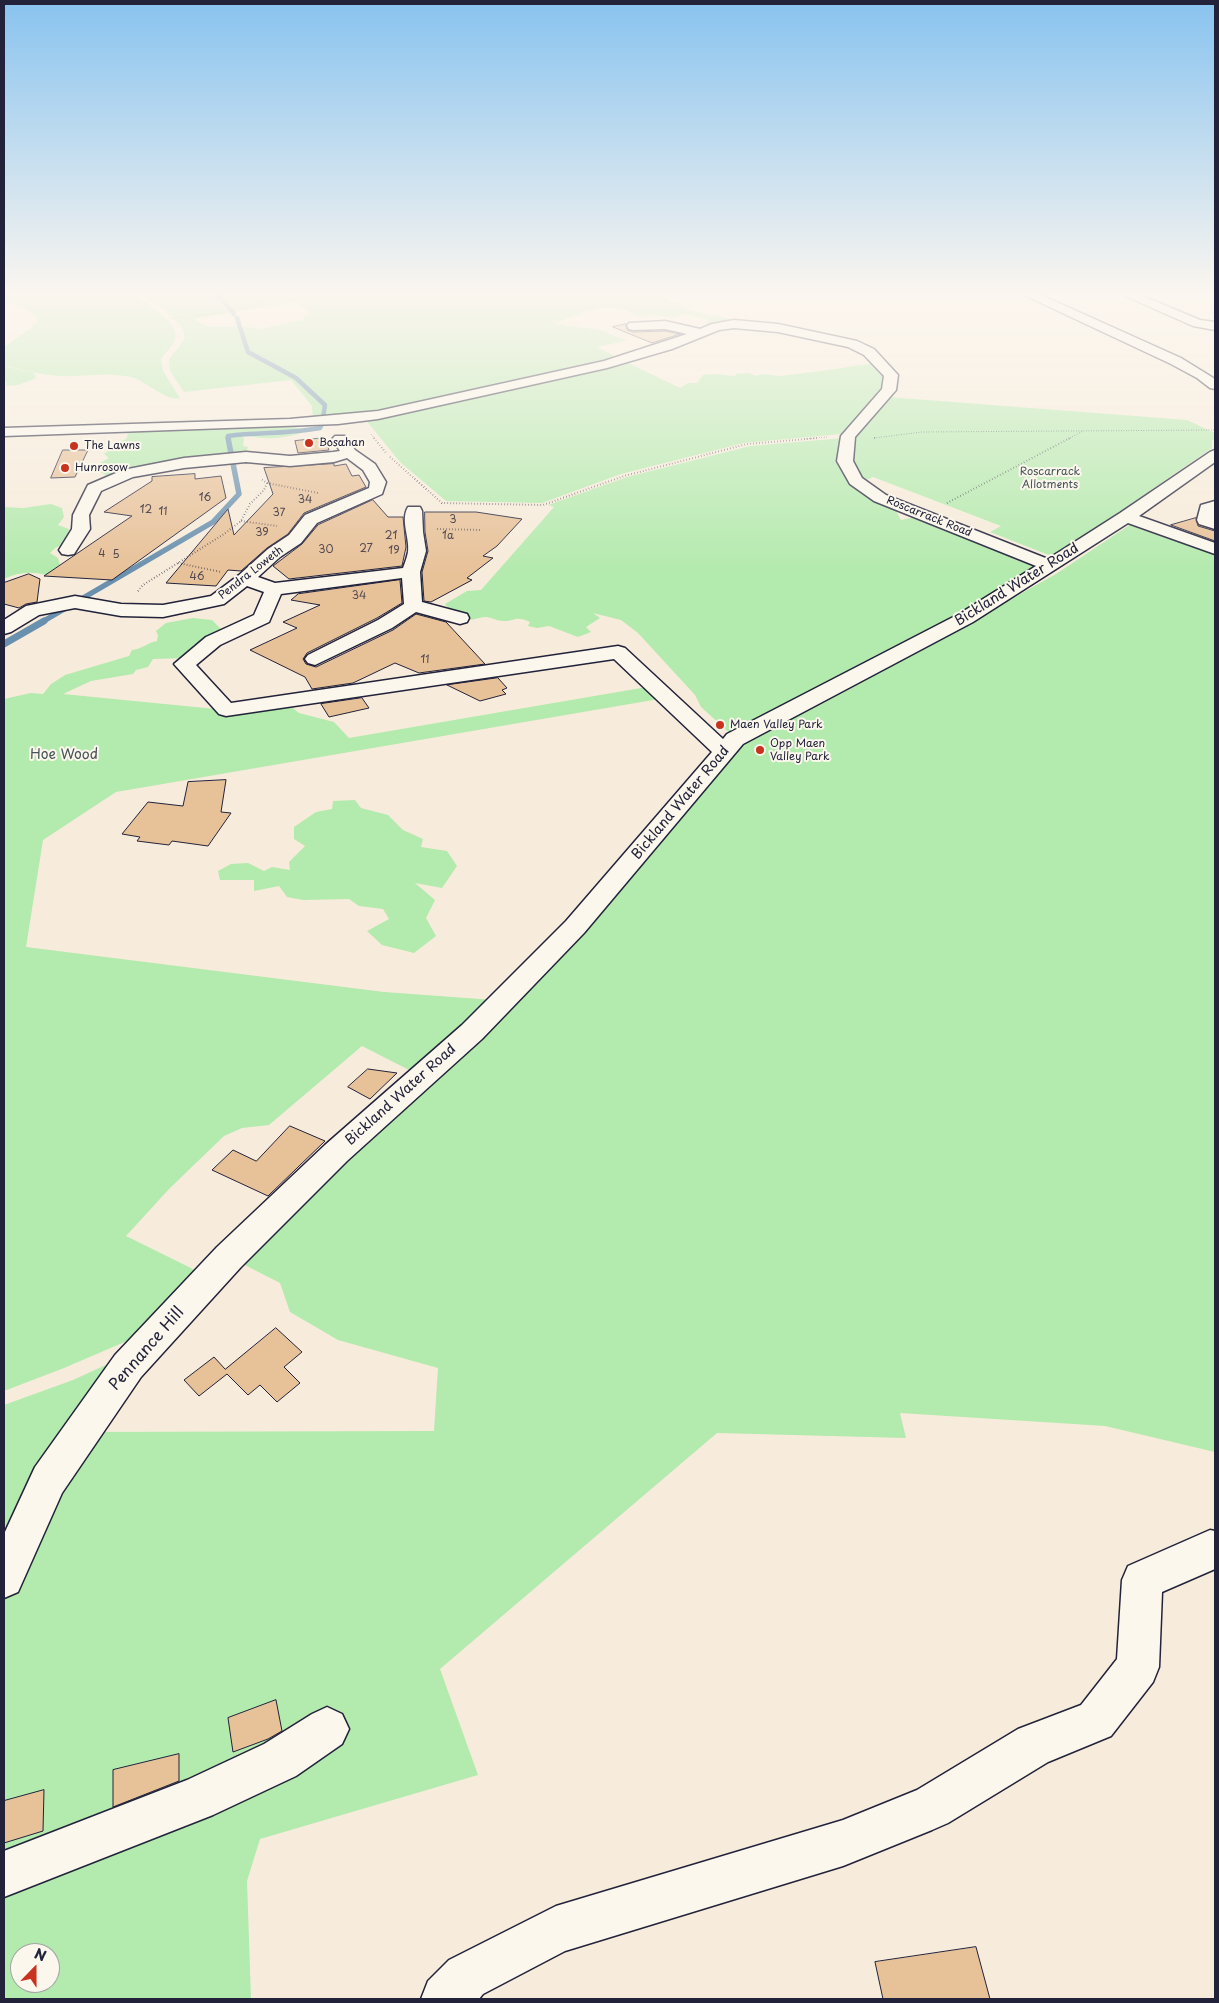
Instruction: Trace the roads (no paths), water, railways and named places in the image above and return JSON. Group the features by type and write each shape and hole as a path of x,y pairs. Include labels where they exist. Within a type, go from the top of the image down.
{"street":[{"path":"4,432 338,420 405,410 504,387"},
{"name":"Roscarrack Road","path":"890,387 890,390 847,438 845,461 856,481 880,498 1051,566"},
{"name":"Pendra Loweth","path":"4,628 33,610 75,602 121,610 163,611 217,600 246,579 274,553 295,539 311,519 376,492 378,482 369,467 349,453 336,433 338,420"},
{"path":"68,550 81,529 81,515 94,488 129,473 237,458 290,460 334,457 349,453"},
{"name":"Bickland Water Road","path":"336,1153 472,1032 568,934 735,739 966,618 1051,566 1215,456"},
{"path":"898,515 918,513 937,506"},
{"path":"1215,506 1207,508 1204,520 1215,524"},
{"path":"1126,517 1215,549"},
{"path":"413,606 411,572 417,551 414,519"},
{"path":"246,579 274,589 411,572"},
{"path":"274,589 262,618 214,641 184,664 226,710 618,652 724,752"},
{"path":"315,659 384,624 413,606 432,609 460,618"},
{"name":"Pennance Hill","path":"4,1578 48,1480 128,1366 229,1257 336,1153"},
{"path":"446,1999 466,1977 556,1930 843,1843 932,1807 1034,1745 1096,1721 1138,1667 1142,1580 1210,1550 1215,1550"},
{"path":"4,1874 197,1799 280,1760 327,1729"}],"waterway":[{"path":"306,387 325,405 323,418"},
{"path":"229,439 228,436 309,430 320,428 322,424"},
{"path":"42,622 213,522 239,494 228,438"},
{"path":"4,644 44,621"}],"place":[{"name":"Bosahan","path":"309,443"},
{"name":"The Lawns","path":"74,446"},
{"name":"Hunrosow","path":"65,468"},
{"name":"Maen Valley Park","path":"720,725"},
{"name":"Opp Maen Valley Park","path":"760,750"}],"park label":[{"name":"Roscarrack Allotments","path":"1050,478"},
{"name":"Hoe Wood","path":"64,755"}]}
